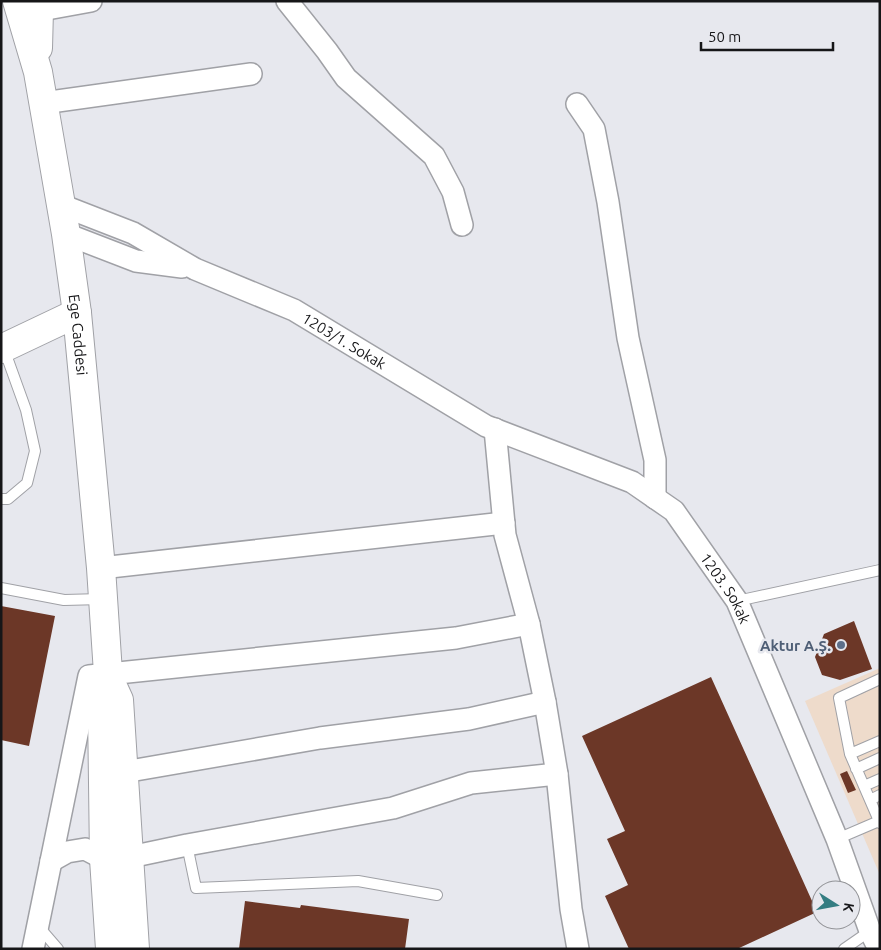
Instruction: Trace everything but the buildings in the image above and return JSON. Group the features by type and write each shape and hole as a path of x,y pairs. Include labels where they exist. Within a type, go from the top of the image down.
{"street":[{"path":"28,7 91,1"},
{"path":"287,1 328,51 346,78 434,156 453,192 462,224"},
{"name":"Ege Caddesi","path":"28,7 66,234 77,313 101,568 108,674"},
{"path":"43,103 251,74"},
{"path":"577,104 594,129 608,202 628,338 655,460 655,498"},
{"name":"1203/1. Sokak","path":"61,206 133,233 195,269 294,310 490,428"},
{"name":"1203/1. Sokak","path":"66,234 136,260 195,269"},
{"path":"2,348 77,313"},
{"path":"490,428 505,535 528,624 545,702 557,774 571,909 578,949"},
{"name":"1203. Sokak","path":"490,428 632,482 674,511 737,601 837,839 875,940"},
{"path":"101,568 504,523"},
{"path":"33,949 89,676 456,638 528,624"},
{"path":"108,674 119,700 124,772 110,949"},
{"path":"108,674 102,707 117,858 135,949"},
{"path":"124,772 320,738 470,719 545,702"},
{"path":"51,861 67,852 85,849 117,858 393,808 471,783 557,774"}],"lane":[{"path":"1,500 8,498 27,483 35,451 26,410 2,348"},
{"path":"737,601 880,570"},
{"path":"1,588 64,600 103,599"},
{"path":"837,839 879,818 875,798 864,786 850,754 839,698 880,679"},
{"path":"850,754 880,741"},
{"path":"856,769 880,758"},
{"path":"864,786 880,779"},
{"path":"187,845 196,888 358,881 437,895"},
{"path":"38,927 58,949"},
{"path":"844,949 875,940"}],"shaded area":[{"path":"880,668 880,875 805,701"}],"place":[{"name":"Aktur A.Ş.","path":"841,645"}]}
